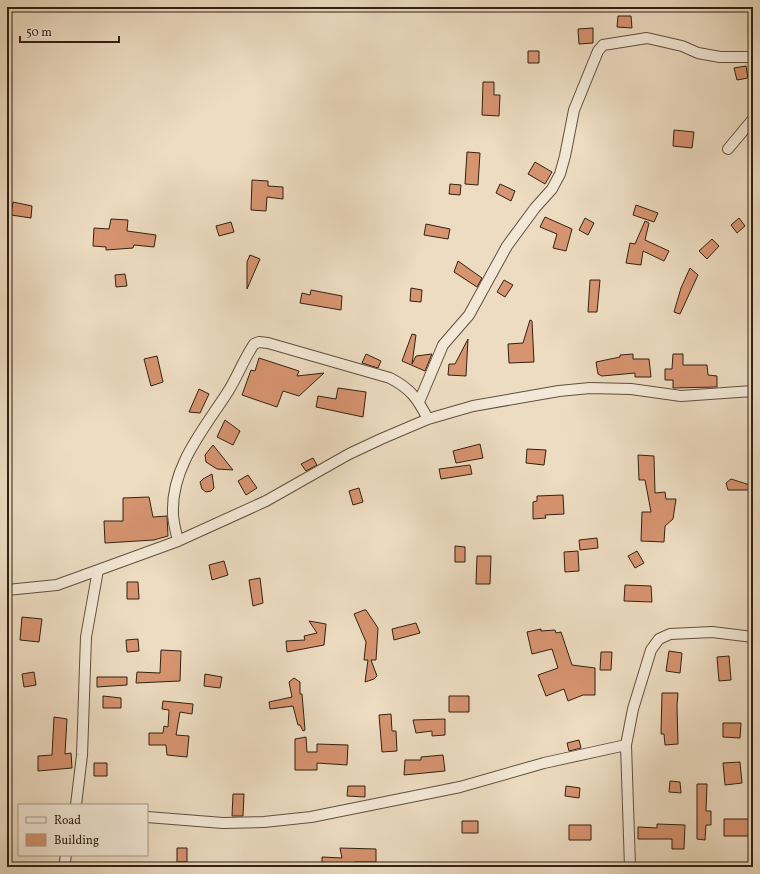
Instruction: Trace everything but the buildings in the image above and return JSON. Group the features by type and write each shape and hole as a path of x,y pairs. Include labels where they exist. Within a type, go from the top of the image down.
{"street":[{"path":"419,402 443,345 469,315 507,246 535,208 552,189 560,174 574,110 598,51 603,45 647,38 682,46 698,53 720,57 753,58"},
{"path":"728,149 753,119"},
{"path":"178,541 173,515 173,504 176,486 186,456 229,389 254,344 260,342 268,344 390,378 404,385 419,402 428,419"},
{"path":"7,590 57,585 178,541 266,501 349,454 428,419 473,406 559,391 590,388 631,389 681,396 753,391"},
{"path":"76,804 82,755 86,637 98,570"},
{"path":"630,867 626,745 633,709 651,650 658,639 670,634 712,632 753,637"},
{"path":"148,817 223,823 310,818 460,787 544,763 626,745"},
{"path":"64,867 66,856"}]}
